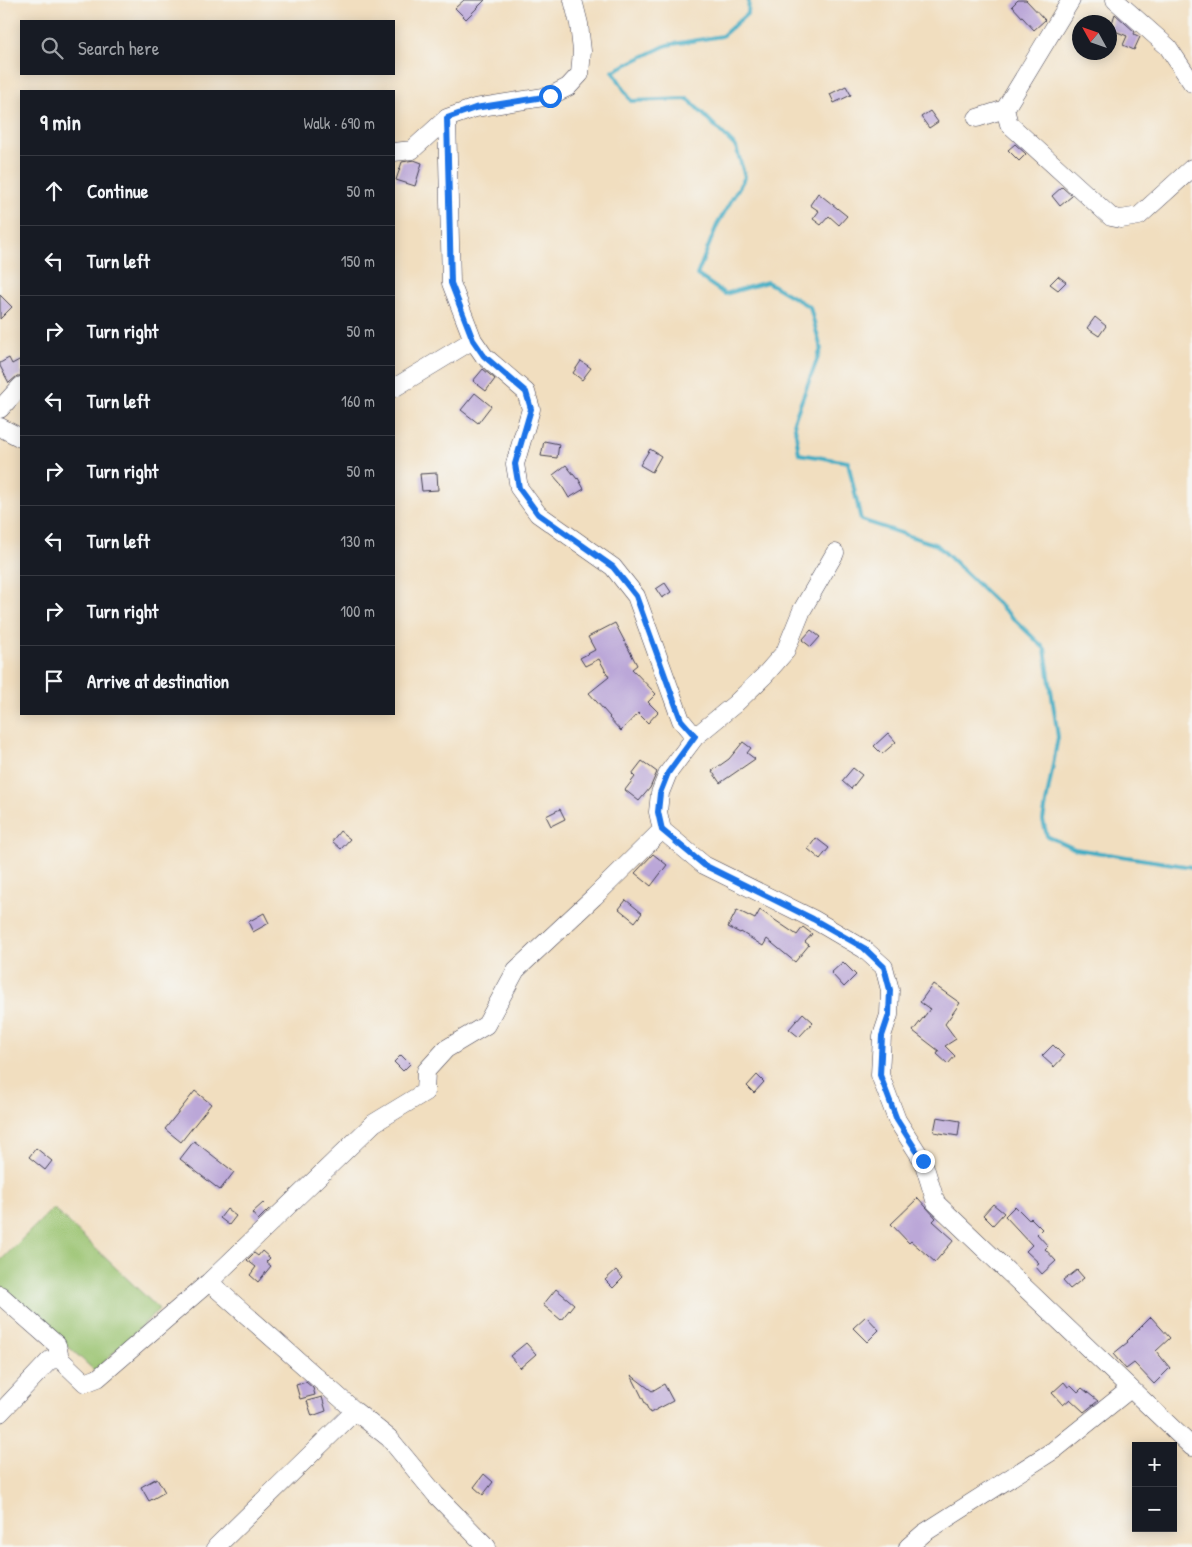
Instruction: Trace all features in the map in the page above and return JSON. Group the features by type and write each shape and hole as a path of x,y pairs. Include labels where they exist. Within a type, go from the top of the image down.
{"street":[{"path":"395,152 412,150 447,118 475,108 550,96 568,87 580,74 582,51 579,24 573,0"},
{"path":"977,118 1005,108 1071,0"},
{"path":"1115,0 1168,47 1192,83"},
{"path":"1005,108 1009,124 1111,216 1121,219 1139,216 1192,168"},
{"path":"447,118 451,283 473,340 484,356 526,392 531,409 515,464 519,488 538,514 613,567 636,596 681,720 695,736"},
{"path":"395,387 473,340"},
{"path":"0,409 20,387"},
{"path":"0,427 20,437"},
{"path":"835,553 802,610 785,652 735,704 695,736 668,773 660,793 658,812 662,830 704,865 813,919 864,948 884,967 890,990 889,1015 882,1036 880,1075 897,1120 923,1161 936,1203 1192,1447"},
{"path":"0,1295 57,1345 60,1359 85,1383 98,1378 209,1282 374,1124 425,1092 426,1071 446,1049 486,1025 516,970 662,830"},
{"path":"209,1282 355,1411 389,1438 436,1495 487,1547"},
{"path":"0,1413 50,1360 60,1359"},
{"path":"908,1547 924,1533 1054,1450 1130,1389"},
{"path":"216,1547 355,1411"}],"green space":[{"path":"53,1208 159,1309 95,1371 0,1284 0,1261"}],"building":[{"path":"464,0 485,0 466,19 455,8"},
{"path":"1018,0 1026,0 1045,20 1034,30 1012,6"},
{"path":"1117,16 1135,32 1134,34 1140,37 1134,50 1123,45 1127,36 1117,32"},
{"path":"846,86 851,95 834,103 830,94"},
{"path":"930,111 938,122 929,128 921,117"},
{"path":"1015,144 1026,154 1019,161 1008,150"},
{"path":"414,160 422,163 415,186 396,180 402,162"},
{"path":"1062,187 1072,196 1060,206 1052,196"},
{"path":"818,193 847,216 839,225 829,216 821,225 813,219 819,211 810,205"},
{"path":"1058,276 1066,282 1058,290 1050,284"},
{"path":"0,295 12,307 0,319"},
{"path":"1095,317 1106,326 1099,336 1087,328"},
{"path":"9,358 12,364 20,360 20,376 17,376 9,383 0,363"},
{"path":"581,361 591,368 582,380 573,373"},
{"path":"483,369 495,379 486,391 473,381"},
{"path":"475,393 491,406 478,423 461,410"},
{"path":"544,441 559,444 557,458 541,456"},
{"path":"650,449 661,456 652,472 640,465"},
{"path":"566,465 578,478 584,489 569,498 553,475"},
{"path":"437,473 438,490 422,491 420,474"},
{"path":"665,583 671,592 662,598 656,589"},
{"path":"615,623 637,665 632,669 656,694 648,702 658,712 648,723 638,713 621,731 589,693 609,677 599,659 585,666 580,658 595,650 588,637"},
{"path":"811,630 820,637 811,647 802,640"},
{"path":"888,733 896,742 882,754 874,746"},
{"path":"743,742 751,748 747,753 755,759 720,783 712,771 729,759"},
{"path":"642,761 657,772 650,788 639,801 625,790 635,777 632,774"},
{"path":"853,768 862,775 851,789 842,781"},
{"path":"560,809 565,819 551,826 546,816"},
{"path":"340,831 350,839 341,849 332,841"},
{"path":"816,838 829,848 820,859 808,849"},
{"path":"653,854 667,865 651,886 635,873"},
{"path":"626,900 642,913 635,922 619,909"},
{"path":"737,910 755,919 760,910 797,935 803,927 812,934 805,942 809,945 795,962 767,939 763,946 741,932 728,927"},
{"path":"264,913 269,923 253,932 248,922"},
{"path":"843,962 856,975 844,987 831,973"},
{"path":"933,984 960,1003 945,1024 956,1039 945,1046 955,1056 948,1064 937,1054 939,1051 913,1031 930,1009 920,1002"},
{"path":"803,1013 813,1022 799,1037 789,1029"},
{"path":"1053,1045 1064,1056 1054,1067 1042,1056"},
{"path":"401,1055 410,1064 403,1071 394,1062"},
{"path":"757,1075 764,1082 754,1093 747,1086"},
{"path":"195,1091 211,1104 181,1142 165,1129"},
{"path":"937,1117 960,1121 958,1136 934,1132"},
{"path":"194,1141 234,1172 220,1190 180,1159"},
{"path":"36,1148 52,1161 45,1170 29,1157"},
{"path":"918,1198 936,1218 933,1221 954,1240 935,1262 911,1241 909,1243 891,1224"},
{"path":"263,1203 269,1209 258,1220 252,1213"},
{"path":"993,1204 1004,1213 993,1225 983,1215"},
{"path":"1015,1206 1029,1220 1031,1218 1042,1229 1037,1234 1048,1246 1045,1249 1056,1261 1042,1274 1035,1266 1039,1263 1026,1251 1032,1245 1005,1216"},
{"path":"227,1209 236,1216 229,1225 220,1218"},
{"path":"262,1251 270,1258 266,1262 271,1266 258,1282 250,1275 256,1267 247,1260 254,1253 258,1256"},
{"path":"616,1270 623,1278 613,1288 605,1280"},
{"path":"1077,1270 1084,1278 1070,1289 1063,1281"},
{"path":"556,1289 574,1304 561,1320 543,1305"},
{"path":"866,1316 879,1330 867,1342 853,1328"},
{"path":"1151,1317 1170,1338 1156,1351 1170,1368 1154,1384 1134,1363 1126,1369 1113,1354 1128,1342"},
{"path":"526,1343 536,1354 520,1368 510,1356"},
{"path":"631,1375 652,1391 664,1384 673,1401 650,1413"},
{"path":"306,1382 313,1388 315,1395 300,1399 296,1385"},
{"path":"1064,1382 1068,1387 1071,1385 1078,1392 1082,1388 1098,1401 1084,1412 1070,1399 1063,1405 1052,1393"},
{"path":"322,1397 326,1411 312,1416 307,1401"},
{"path":"484,1474 493,1482 483,1495 474,1487"},
{"path":"157,1478 165,1492 149,1501 141,1487"}],"waterway":[{"path":"749,0 748,13 722,36 667,45 613,71 631,101 688,99 736,147 745,177 717,225 697,275 725,294 767,282 810,307 821,349 794,421 799,454 848,462 861,520 937,545 1045,649 1058,737 1043,820 1047,836 1075,849 1192,867"}],"route":[{"path":"550,96 475,108 447,118 451,283 473,340 484,356 526,392 531,409 515,464 519,488 538,514 613,567 636,596 681,720 695,736 668,773 660,793 658,812 662,830 704,865 813,919 864,948 884,967 890,990 889,1015 882,1036 880,1075 897,1120 923,1161"}]}
